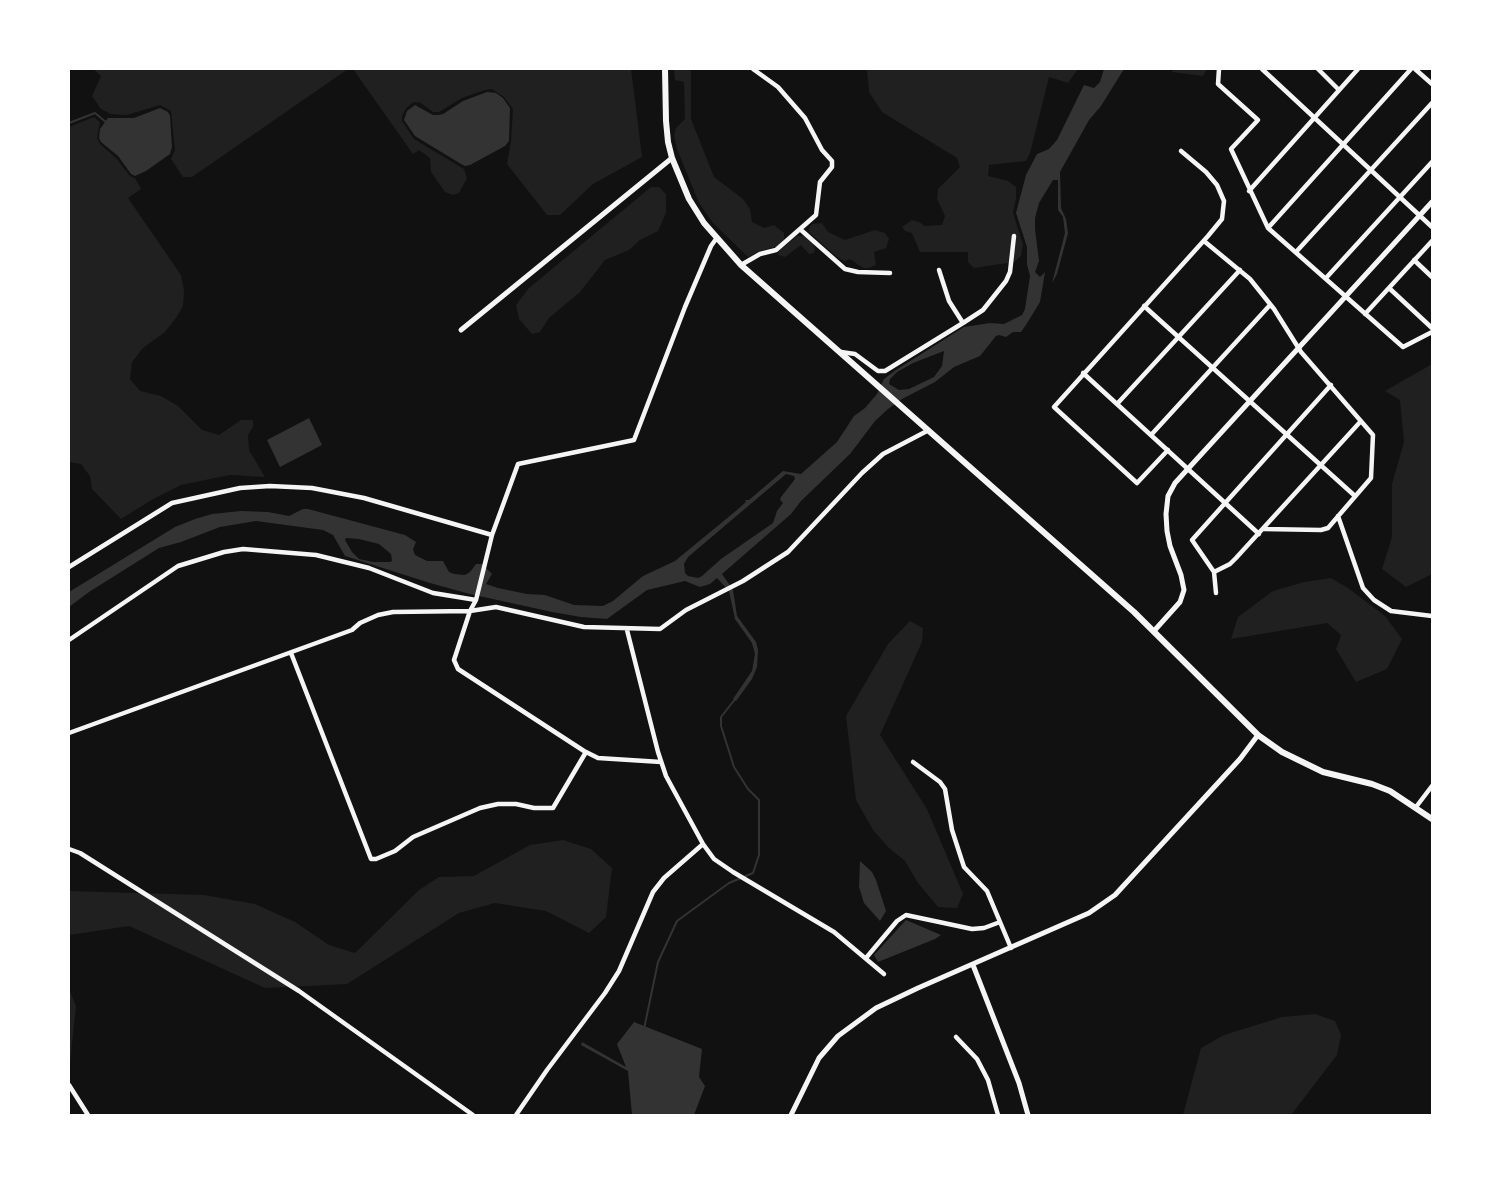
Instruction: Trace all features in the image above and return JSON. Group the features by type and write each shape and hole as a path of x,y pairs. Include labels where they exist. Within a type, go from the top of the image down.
{"main road":[{"path":"665,69 666,121 672,158 689,199 717,239 741,265 1154,631 1258,735 1282,752 1323,772 1372,784 1390,791 1432,819"}],"street":[{"path":"741,265 760,254 776,250 816,215 820,182 832,167 832,161 822,150 805,118 778,87 753,69"},
{"path":"1219,69 1218,84 1258,120 1231,149 1268,228 1403,347 1432,330 1389,288"},
{"path":"1262,69 1432,227"},
{"path":"1318,69 1339,90"},
{"path":"1249,191 1358,69"},
{"path":"1268,228 1342,144 1413,69 1432,84"},
{"path":"1296,252 1432,103"},
{"path":"1168,450 1137,483 1054,407 1222,219 1224,201 1217,185 1206,172 1181,151"},
{"path":"461,330 672,158"},
{"path":"1326,278 1432,162"},
{"path":"1154,631 1180,602 1184,590 1170,546 1166,514 1168,496 1176,483 1432,202"},
{"path":"801,230 845,269 858,272 890,273"},
{"path":"838,351 855,354 878,371 885,371 963,323 987,307 1006,281 1010,272 1014,236"},
{"path":"661,762 598,758 456,667 454,660 470,611 476,600 492,536 518,464 634,440 685,307 711,246 717,239"},
{"path":"1204,241 1250,279 1298,347 1373,435 1372,475 1328,528 1321,530 1264,529"},
{"path":"1365,314 1432,241"},
{"path":"1414,260 1432,277"},
{"path":"939,270 949,301 963,323"},
{"path":"1117,404 1240,270"},
{"path":"1151,435 1270,305"},
{"path":"1144,306 1355,496"},
{"path":"1083,373 1260,534"},
{"path":"1216,593 1214,572 1192,540 1331,385"},
{"path":"1214,572 1230,564 1260,534 1361,421"},
{"path":"69,733 352,630 360,623 378,615 470,611 496,607 584,627 627,630 660,629 687,610 743,581 776,560 798,543 862,473 883,454 927,430"},
{"path":"69,567 172,503 240,488 270,486 312,488 364,498 492,536"},
{"path":"1338,516 1363,588 1374,600 1391,611 1432,617"},
{"path":"69,640 178,566 224,552 243,549 316,555 369,568 433,593 476,600"},
{"path":"627,630 661,762 676,796 714,859 834,932 884,974"},
{"path":"291,653 371,859 386,855 413,837 480,808 498,804 554,808 586,752"},
{"path":"791,1115 819,1058 838,1036 876,1008 1089,913 1115,895 1258,735"},
{"path":"913,762 945,789 952,830 964,867 987,891 1011,948"},
{"path":"1416,807 1432,786"},
{"path":"516,1115 619,971 653,892 664,878 703,844"},
{"path":"69,849 80,853 299,991 473,1115"},
{"path":"866,958 897,921 906,915 972,929 984,928 1000,922"},
{"path":"973,965 1019,1083 1028,1115"},
{"path":"956,1037 977,1059 988,1080 998,1115"},
{"path":"69,1085 88,1115"}],"shaded area":[{"path":"93,69 348,69 192,177 183,177 171,159 175,150 171,111 160,105 127,115 111,114 101,109 92,96 101,76"},
{"path":"353,69 631,69 642,157 593,184 560,215 547,215 507,164 513,109 504,97 492,89 485,90 462,98 439,112 433,112 421,103 414,102 406,108 402,121 414,139 464,169 467,178 459,193 453,195 445,192 431,172 430,158 419,150 413,154"},
{"path":"674,69 691,69 691,119 714,177 743,199 750,209 752,222 764,228 774,225 784,233 784,240 776,247 759,251 748,257 713,223 699,203 677,149 674,135 676,128 685,119 684,82 675,80"},
{"path":"867,69 1078,69 1068,83 1049,77 1026,161 989,165 988,176 1008,181 1016,187 1013,213 1023,245 1021,256 1014,262 974,268 968,262 968,252 920,252 912,233 905,231 902,227 912,220 925,226 942,225 945,216 937,199 938,189 960,167 957,158 882,112 869,92"},
{"path":"1104,69 1124,69 1101,106 1089,120 1060,172 1061,208 1066,219 1068,233 1057,274 1052,283 1065,233 1063,217 1058,210 1058,180 1053,180 1039,203 1035,229 1039,261 1035,272 1040,277 1045,272 1040,302 1021,332 1013,332 1006,337 996,336 980,356 954,367 935,382 888,409 875,421 850,454 801,501 791,514 722,574 733,590 737,616 756,642 758,650 757,667 752,679 736,701 733,699 752,671 755,654 752,643 735,619 729,591 717,578 710,584 700,587 685,581 647,590 607,619 581,617 470,594 345,556 333,535 323,530 256,521 220,527 159,548 69,607 69,592 175,527 212,514 241,511 268,512 289,516 303,509 405,535 416,542 413,549 415,555 427,561 443,561 449,572 454,574 465,575 476,564 482,564 492,574 486,584 498,588 545,595 574,605 603,606 613,601 643,576 675,561 737,510 746,502 745,500 749,500 783,471 801,474 837,442 854,416 865,408 877,394 884,379 896,370 964,327 990,323 1004,324 1022,315 1030,276 1027,247 1016,213 1026,175 1037,154 1049,149 1057,140 1084,85 1094,88 1100,82","holes":["944,351 942,366 934,377 909,389 899,390 889,384 890,379 897,372","786,474 794,476 795,479 781,497 780,500 783,503 773,523 698,578 685,573 684,564 688,557","346,538 359,539 379,544 391,554 392,561 373,562 359,559 345,540"]},
{"path":"1173,69 1207,69 1203,76 1172,72"},
{"path":"487,92 496,93 510,108 509,141 505,146 470,165 461,164 415,136 404,120 407,111 415,105 433,115 438,115 463,101"},
{"path":"160,108 168,112 170,116 172,147 170,154 135,176 118,156 101,142 100,129 108,118 134,118"},
{"path":"94,117 100,122 97,138 100,144 116,158 130,176 135,178 141,189 128,198 181,275 184,291 183,306 176,318 165,332 143,348 132,362 130,379 140,391 161,396 178,406 202,430 219,435 241,420 253,420 253,427 248,435 249,450 265,477 230,475 181,485 121,519 92,489 90,476 81,464 69,462 69,127"},
{"path":"651,187 659,187 666,194 666,213 658,231 640,240 629,250 605,260 580,292 549,318 540,332 532,334 519,319 516,305 529,288"},
{"path":"822,223 828,232 845,240 875,230 885,233 889,239 886,248 874,252 876,265 863,268 850,259 845,261 838,258 810,233 809,229 812,224"},
{"path":"797,236 804,236 813,243 814,253 809,254 801,245 785,257 778,255 779,251"},
{"path":"1432,364 1432,574 1406,587 1382,569 1392,537 1392,484 1404,442 1400,400 1385,391"},
{"path":"309,418 322,445 280,467 267,440"},
{"path":"1331,578 1385,616 1402,639 1387,669 1356,682 1336,649 1341,635 1327,623 1231,639 1238,617 1273,591 1304,582"},
{"path":"910,621 923,628 922,642 880,735 927,809 963,894 957,908 938,907 918,883 905,861 873,830 856,800 846,716 888,644"},
{"path":"563,840 591,849 612,868 606,917 589,933 546,911 495,903 459,913 347,984 265,988 129,926 69,935 69,891 204,895 255,904 295,922 329,945 355,953 419,890 439,877 474,876 530,845"},
{"path":"860,861 872,872 876,880 886,911 880,921 864,903 859,887"},
{"path":"906,920 941,935 878,962 874,955"},
{"path":"69,989 76,1006 69,1073"},
{"path":"1315,1014 1335,1021 1341,1035 1337,1055 1291,1115 1183,1115 1201,1048 1224,1035 1282,1017"},
{"path":"634,1022 702,1049 699,1077 705,1086 694,1115 632,1115 628,1071 581,1045 582,1042 626,1067 617,1044"}],"waterway":[{"path":"69,123 95,113 107,123"},
{"path":"644,1029 658,962 677,921 729,883 753,873 759,855 759,800 748,789 734,767 721,726 721,717 736,698"}]}
